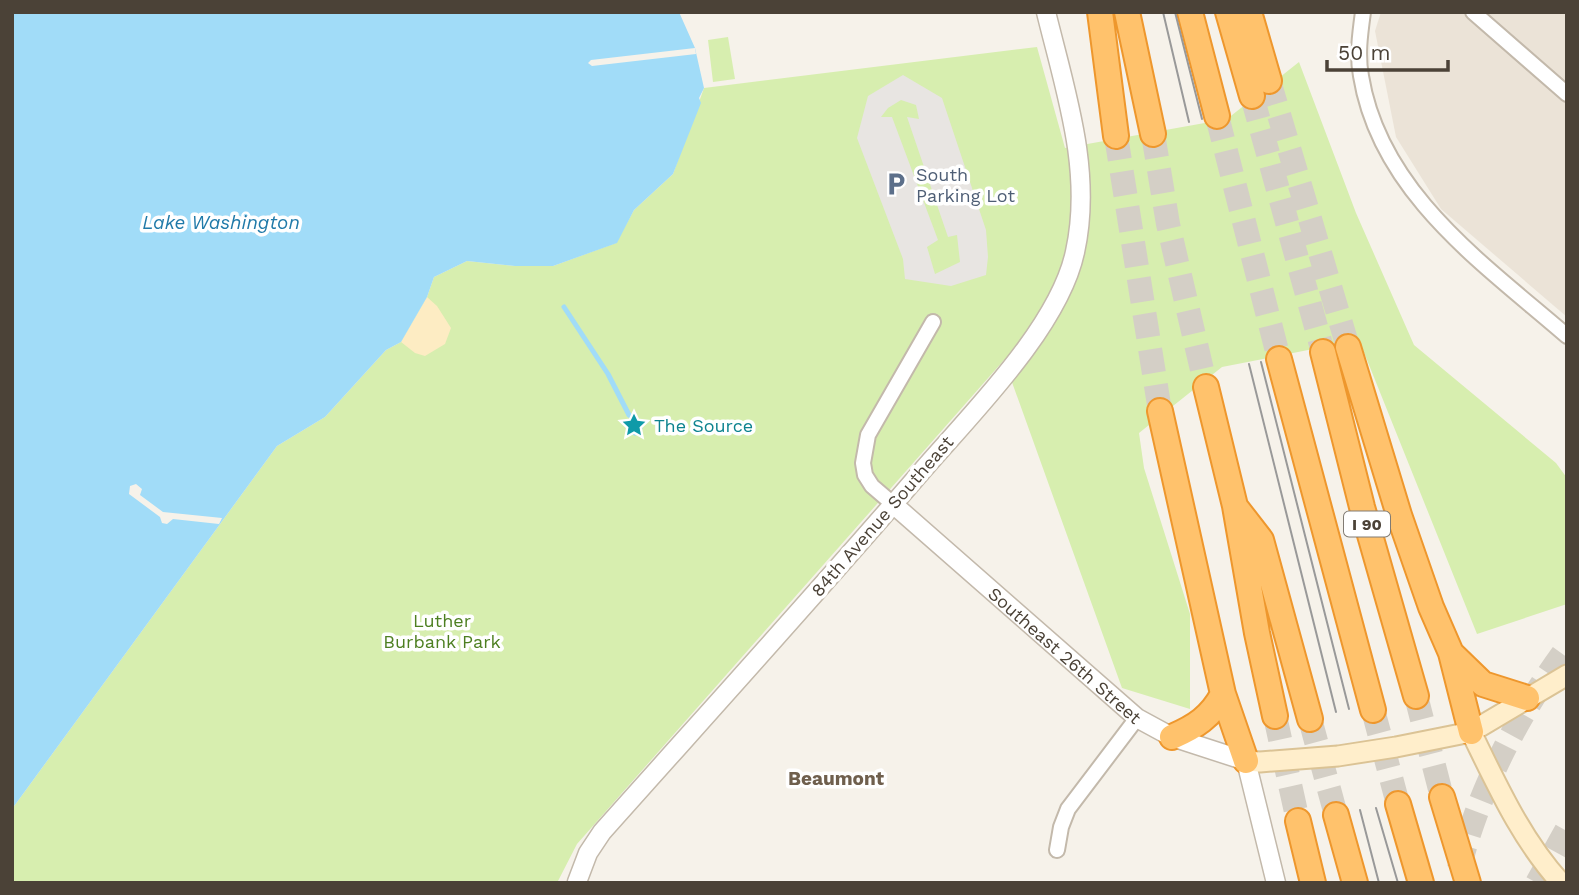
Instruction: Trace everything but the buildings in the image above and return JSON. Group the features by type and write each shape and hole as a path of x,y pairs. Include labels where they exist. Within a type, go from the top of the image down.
{"highway":[{"path":"1100,12 1116,136"},
{"path":"1127,12 1153,134"},
{"path":"1190,12 1217,116"},
{"path":"1228,12 1260,89 1249,12"},
{"path":"1348,347 1403,527 1431,607 1451,653 1471,732"},
{"name":"I 90","path":"1323,352 1362,507 1416,696"},
{"path":"1279,359 1373,710"},
{"path":"1206,387 1235,506 1275,716"},
{"path":"1160,411 1223,694 1246,761"},
{"path":"1235,506 1261,540 1310,719"},
{"path":"1451,653 1483,684 1527,698"},
{"path":"1172,737 1192,728 1209,715 1223,694"},
{"path":"1442,797 1468,883"},
{"path":"1398,804 1421,883"},
{"path":"1336,815 1355,883"},
{"path":"1298,821 1313,883"}],"main road":[{"name":"Southeast 26th Street","path":"1246,761 1338,756 1471,732 1567,676"},
{"path":"1471,732 1505,802 1527,839 1561,883"}],"street":[{"name":"84th Avenue Southeast","path":"578,882 588,853 602,832 1019,358 1064,284 1075,253 1081,189 1078,153 1046,12"},
{"path":"1363,12 1359,46 1361,76 1372,118 1384,146 1404,179 1452,236 1567,336"},
{"path":"1473,12 1567,94"},
{"name":"Southeast 26th Street","path":"933,322 868,435 863,463 865,475 872,486 1137,718 1172,737 1246,761"},
{"path":"1057,850 1068,809 1137,718"},
{"path":"1246,761 1276,883"}],"shaded area":[{"path":"1381,12 1567,12 1567,317 1441,209 1396,137 1375,31"},
{"name":"South Parking Lot","path":"903,75 942,98 986,230 986,275 951,286 905,279 903,259 857,138 868,96","holes":["901,100 916,105 919,119 907,117 948,237 957,235 960,262 935,274 927,247 938,240 892,117 881,117 888,108"]}],"green space":[{"path":"728,37 735,79 713,82 708,40"},
{"name":"Luther Burbank Park","path":"1037,47 1065,148 1227,119 1299,62 1356,213 1414,345 1556,463 1567,478 1567,604 1477,634 1359,340 1222,367 1139,433 1144,468 1190,614 1190,709 1122,688 1004,360 577,844 559,883 12,883 12,809 277,446 325,417 386,350 401,342 427,297 434,277 467,261 515,266 553,266 616,243 634,210 673,174 704,88"}],"sand":[{"path":"427,297 437,306 451,328 445,344 425,356 415,353 401,342"}],"water":[{"name":"Lake Washington","path":"12,12 679,12 695,48 704,88 699,98 701,103 673,174 634,210 617,243 553,266 515,266 467,261 434,277 427,297 401,342 386,350 325,417 277,446 12,809"}],"pier":[{"path":"695,48 696,54 592,66 588,63 591,60"},
{"path":"136,484 142,489 140,495 163,512 222,518 219,524 173,519 167,524 162,523 160,517 129,494 130,486"}],"waterway":[{"path":"564,307 608,374 629,415 640,423 640,428 635,433 628,426 634,420 638,424 637,429 632,428 631,424 634,425"}],"tunnel":[{"path":"1269,81 1348,347"},
{"path":"1252,96 1323,352"},
{"path":"1217,116 1279,359"},
{"path":"1153,134 1168,224 1206,387"},
{"path":"1116,136 1160,411"},
{"path":"1459,869 1477,810 1502,753 1532,699 1567,648"},
{"path":"1416,696 1442,797"},
{"path":"1373,710 1398,804"},
{"path":"1275,716 1298,821"},
{"path":"1310,719 1336,815"},
{"path":"1537,883 1567,829"}],"tram line":[{"path":"1163,12 1189,122"},
{"path":"1175,12 1202,119"},
{"path":"1261,362 1349,709"},
{"path":"1249,364 1336,712"},
{"path":"1376,808 1398,883"},
{"path":"1360,810 1379,883"}],"place":[{"name":"South Parking Lot","path":"896,184"},
{"name":"The Source","path":"634,425"}],"district":[{"name":"Beaumont","path":"836,778"}]}
